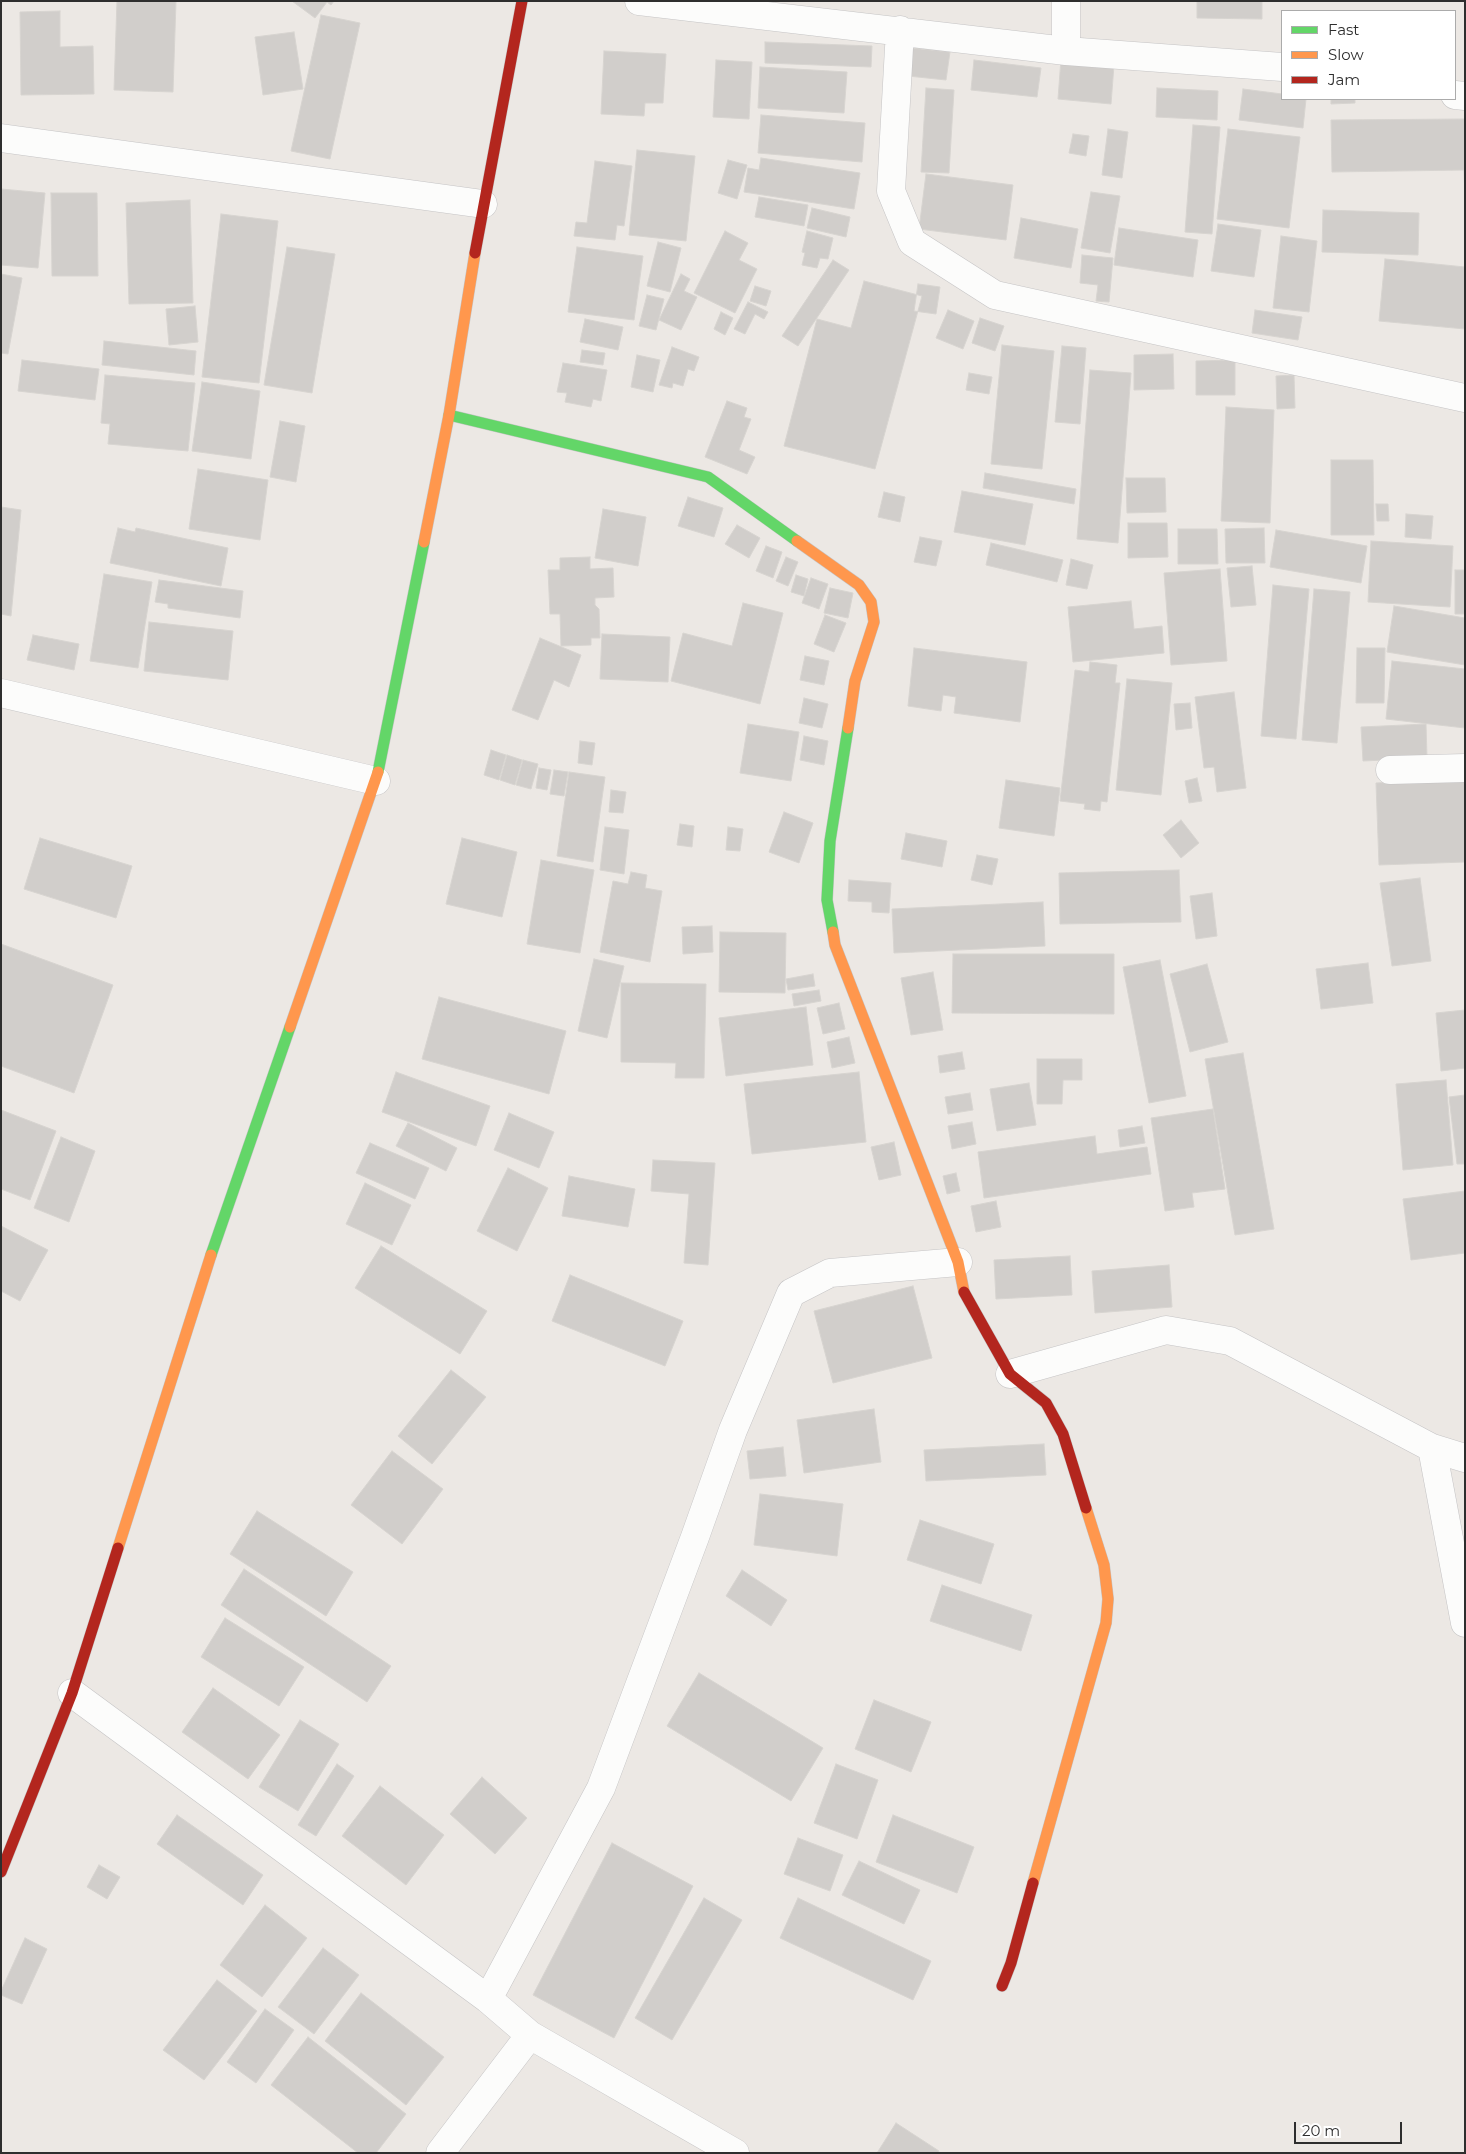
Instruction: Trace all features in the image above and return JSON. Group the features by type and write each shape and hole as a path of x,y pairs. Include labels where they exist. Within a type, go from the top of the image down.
{"street":[{"path":"1,1872 72,1693 217,1235 376,781 449,414 483,204 522,1"},
{"path":"639,1 900,30 1066,51 1281,67"},
{"path":"1066,1 1066,51"},
{"path":"900,30 891,191 912,242 995,295 1465,398"},
{"path":"1,138 483,204"},
{"path":"449,414 708,477 859,585 872,602 874,622 855,681 830,841 827,900 835,946 849,987 958,1262 965,1295 1010,1374 1046,1403 1063,1434 1104,1564 1108,1600 1106,1623 1011,1963 1002,1986"},
{"path":"1,693 376,781"},
{"path":"1390,770 1465,768"},
{"path":"488,1999 602,1788 733,1430 791,1293 830,1273 958,1262"},
{"path":"1010,1374 1166,1330 1230,1341 1432,1448 1465,1458"},
{"path":"1432,1448 1465,1623"},
{"path":"72,1693 488,1999 530,2035 736,2153"},
{"path":"440,2153 530,2035"}],"building":[{"path":"117,1 176,1 173,92 114,90"},
{"path":"292,1 334,1 331,5 327,2 315,18"},
{"path":"1197,1 1262,1 1262,19 1197,18"},
{"path":"60,11 60,47 93,46 94,94 21,95 20,12"},
{"path":"321,15 360,23 330,159 291,151"},
{"path":"294,32 303,89 263,95 255,37"},
{"path":"765,42 872,46 871,67 765,63"},
{"path":"911,48 950,52 946,80 908,76"},
{"path":"604,51 666,54 663,103 645,103 644,116 601,114"},
{"path":"1061,59 1114,65 1111,104 1058,99"},
{"path":"716,60 752,62 749,119 713,117"},
{"path":"974,60 1041,68 1037,97 971,90"},
{"path":"760,67 847,72 844,113 758,108"},
{"path":"926,88 954,90 949,173 921,172"},
{"path":"1157,88 1218,91 1217,120 1156,117"},
{"path":"1243,89 1281,94 1281,100 1306,100 1303,128 1239,120"},
{"path":"1331,100 1355,100 1355,103 1331,104"},
{"path":"761,115 865,123 862,162 758,153"},
{"path":"1465,119 1465,198 1464,170 1332,172 1331,120"},
{"path":"1193,125 1220,127 1212,234 1185,232"},
{"path":"1108,129 1128,132 1122,178 1102,175"},
{"path":"1228,129 1300,137 1289,228 1217,219"},
{"path":"1073,134 1089,136 1086,156 1069,153"},
{"path":"637,150 695,156 686,241 629,235"},
{"path":"761,158 860,173 854,209 744,192 748,168 759,170"},
{"path":"728,160 747,165 737,199 718,193"},
{"path":"595,161 632,166 624,226 617,225 615,240 574,236 576,222 587,223"},
{"path":"926,174 1013,185 1006,240 919,229"},
{"path":"1,189 45,193 38,268 1,265"},
{"path":"1091,192 1120,196 1110,253 1081,248"},
{"path":"51,193 97,193 98,276 52,276"},
{"path":"759,197 808,205 804,226 755,217"},
{"path":"190,200 193,303 129,304 126,203"},
{"path":"812,208 850,217 846,237 807,228"},
{"path":"1323,210 1419,213 1418,255 1322,252"},
{"path":"221,214 278,221 259,383 202,377"},
{"path":"1021,218 1078,229 1071,268 1014,258"},
{"path":"1218,224 1261,230 1254,277 1211,271"},
{"path":"1119,228 1198,240 1193,277 1114,265"},
{"path":"725,231 748,243 739,260 757,269 735,313 694,293"},
{"path":"807,231 833,238 828,259 820,258 817,268 802,265 805,253 802,252"},
{"path":"1281,236 1317,241 1309,312 1273,308"},
{"path":"658,242 681,248 670,292 647,286"},
{"path":"287,247 335,254 312,393 264,385"},
{"path":"577,247 643,256 634,320 568,312"},
{"path":"1082,255 1113,258 1109,302 1096,301 1098,285 1080,283"},
{"path":"1385,259 1465,267 1465,329 1379,321"},
{"path":"833,260 849,270 798,346 782,336"},
{"path":"1,274 22,278 8,354 1,353"},
{"path":"681,274 690,279 684,291 697,297 681,330 659,320"},
{"path":"864,281 922,296 875,469 784,446 817,319 851,328"},
{"path":"918,284 940,287 936,314 914,311"},
{"path":"755,286 771,291 766,306 750,301"},
{"path":"647,295 664,299 656,330 639,326"},
{"path":"748,302 768,312 764,319 755,314 745,334 734,329"},
{"path":"195,306 198,342 169,345 166,309"},
{"path":"948,310 974,321 963,349 936,338"},
{"path":"1255,310 1302,317 1298,340 1252,333"},
{"path":"721,312 733,318 725,335 714,329"},
{"path":"980,318 1004,326 995,351 972,343"},
{"path":"585,319 623,327 618,350 580,342"},
{"path":"104,341 196,351 194,375 102,365"},
{"path":"1002,345 1054,351 1042,469 991,464"},
{"path":"1062,346 1086,348 1080,424 1055,422"},
{"path":"672,347 699,357 694,371 688,369 683,386 673,383 672,388 659,385"},
{"path":"582,350 605,353 603,365 580,362"},
{"path":"1173,354 1174,389 1134,390 1134,355"},
{"path":"637,355 660,360 653,392 631,387"},
{"path":"22,360 99,369 95,400 18,391"},
{"path":"1235,360 1235,395 1196,395 1196,361"},
{"path":"563,363 607,370 601,401 593,399 591,407 565,402 567,393 557,392"},
{"path":"1090,370 1131,373 1118,543 1077,539"},
{"path":"969,373 992,377 989,394 966,390"},
{"path":"105,375 195,383 188,451 108,444 110,424 101,423"},
{"path":"1294,375 1295,408 1277,409 1276,376"},
{"path":"202,382 260,391 251,459 192,451"},
{"path":"727,401 747,408 744,417 751,419 739,450 755,457 747,474 705,457"},
{"path":"1226,407 1274,410 1270,523 1221,521"},
{"path":"280,421 305,426 296,482 270,477"},
{"path":"1331,460 1373,460 1374,535 1331,535"},
{"path":"198,469 268,480 260,540 189,529"},
{"path":"985,473 1076,489 1074,504 983,488"},
{"path":"1126,478 1165,478 1166,512 1127,513"},
{"path":"962,491 1033,504 1025,545 954,532"},
{"path":"884,492 905,497 900,522 878,517"},
{"path":"688,497 723,508 714,537 678,526"},
{"path":"1376,504 1388,504 1389,521 1377,521"},
{"path":"1,507 21,510 11,616 1,614"},
{"path":"603,509 646,517 638,566 595,558"},
{"path":"1406,514 1433,516 1431,539 1405,537"},
{"path":"1128,523 1167,523 1168,557 1128,558"},
{"path":"737,525 760,538 749,558 725,544"},
{"path":"118,528 135,532 136,528 228,548 221,586 110,563"},
{"path":"1264,528 1265,563 1226,563 1225,529"},
{"path":"1178,529 1217,529 1218,564 1178,564"},
{"path":"1276,530 1367,546 1361,583 1270,567"},
{"path":"920,537 942,541 936,566 914,562"},
{"path":"1371,541 1453,546 1450,607 1368,602"},
{"path":"991,543 1063,560 1057,582 986,565"},
{"path":"766,546 782,552 773,578 756,571"},
{"path":"590,557 590,569 613,568 614,597 595,598 595,605 599,609 600,638 591,638 591,645 561,646 560,614 550,614 548,570 560,570 560,558"},
{"path":"786,557 798,562 788,586 776,581"},
{"path":"1071,559 1093,565 1087,589 1066,585"},
{"path":"1252,566 1256,605 1231,607 1227,568"},
{"path":"1220,569 1227,661 1171,665 1164,573"},
{"path":"1455,570 1465,570 1465,614 1455,614"},
{"path":"104,574 152,582 138,668 90,661"},
{"path":"796,575 808,579 804,596 791,592"},
{"path":"811,578 828,584 819,609 802,603"},
{"path":"159,580 243,591 240,618 168,608 168,604 155,602"},
{"path":"1273,585 1309,589 1296,739 1261,736"},
{"path":"830,588 853,593 848,618 824,613"},
{"path":"1314,589 1350,592 1337,743 1302,740"},
{"path":"1131,601 1134,629 1162,626 1164,653 1073,662 1068,607"},
{"path":"743,603 783,613 760,704 671,681 683,633 732,646"},
{"path":"1394,606 1465,618 1465,665 1387,652"},
{"path":"825,615 846,623 834,652 814,644"},
{"path":"149,622 233,631 228,680 144,671"},
{"path":"602,634 670,637 668,682 600,679"},
{"path":"33,635 79,644 74,670 27,660"},
{"path":"540,638 581,655 569,687 554,680 538,720 512,710"},
{"path":"914,648 1027,662 1020,722 954,713 956,697 943,695 941,711 908,706"},
{"path":"1357,648 1385,648 1384,703 1356,703"},
{"path":"805,656 829,661 824,685 800,680"},
{"path":"1392,661 1465,669 1465,728 1386,719"},
{"path":"1090,662 1117,665 1115,683 1120,683 1107,802 1101,801 1100,811 1084,809 1085,804 1060,801 1075,670 1089,672"},
{"path":"1127,679 1172,683 1161,795 1116,790"},
{"path":"1234,692 1246,788 1217,792 1214,767 1204,768 1195,697"},
{"path":"804,698 828,704 822,728 799,723"},
{"path":"1190,703 1192,728 1176,730 1174,704"},
{"path":"748,724 799,732 791,781 740,773"},
{"path":"1426,724 1427,758 1363,761 1361,727"},
{"path":"804,736 828,741 824,765 800,760"},
{"path":"580,741 595,743 592,765 578,763"},
{"path":"491,750 506,755 499,780 484,775"},
{"path":"507,755 522,760 515,785 500,780"},
{"path":"523,760 538,764 531,789 516,785"},
{"path":"539,768 551,770 547,790 536,788"},
{"path":"554,770 568,772 564,796 550,794"},
{"path":"569,772 605,777 593,862 557,856"},
{"path":"1197,778 1202,801 1189,803 1185,781"},
{"path":"1465,779 1465,862 1379,865 1376,783"},
{"path":"1006,780 1060,788 1054,836 999,828"},
{"path":"611,790 626,792 623,813 609,812"},
{"path":"784,812 813,823 799,863 769,852"},
{"path":"1181,820 1199,843 1181,858 1163,835"},
{"path":"680,824 694,826 692,847 677,845"},
{"path":"605,827 629,830 624,874 600,870"},
{"path":"728,827 743,829 740,851 726,850"},
{"path":"906,833 947,841 942,867 901,859"},
{"path":"40,838 132,866 116,918 24,889"},
{"path":"462,838 517,852 502,917 446,904"},
{"path":"977,855 998,859 992,885 971,880"},
{"path":"541,860 594,870 580,953 527,944"},
{"path":"1179,870 1181,922 1060,924 1059,873"},
{"path":"631,872 647,875 645,888 662,891 650,962 600,952 613,881 628,884"},
{"path":"1420,878 1431,961 1392,966 1380,883"},
{"path":"849,880 891,883 889,913 872,912 872,902 848,901"},
{"path":"1212,893 1217,936 1196,939 1190,896"},
{"path":"1043,902 1045,946 894,953 892,909"},
{"path":"712,926 713,952 683,954 682,927"},
{"path":"720,932 786,933 785,993 719,992"},
{"path":"1,944 113,985 74,1093 1,1066"},
{"path":"953,954 1114,954 1114,1014 952,1013"},
{"path":"594,959 624,966 607,1038 578,1031"},
{"path":"1160,960 1186,1096 1149,1103 1123,967"},
{"path":"1368,963 1373,1003 1321,1009 1316,969"},
{"path":"1207,964 1228,1042 1190,1052 1170,974"},
{"path":"933,972 943,1030 911,1035 901,978"},
{"path":"813,974 815,986 788,990 786,979"},
{"path":"621,983 706,984 704,1078 675,1078 676,1063 621,1062"},
{"path":"819,990 821,1001 794,1006 792,994"},
{"path":"439,997 566,1031 549,1094 422,1059"},
{"path":"839,1003 845,1029 823,1034 817,1008"},
{"path":"806,1007 813,1065 726,1076 719,1018"},
{"path":"1465,1010 1465,1068 1441,1071 1436,1013"},
{"path":"849,1037 855,1063 832,1068 827,1042"},
{"path":"962,1052 965,1069 940,1073 938,1056"},
{"path":"1243,1053 1274,1229 1235,1235 1205,1059"},
{"path":"1037,1059 1082,1059 1082,1080 1063,1080 1062,1104 1037,1104"},
{"path":"396,1072 490,1106 476,1146 382,1112"},
{"path":"859,1072 866,1142 752,1154 744,1084"},
{"path":"1446,1080 1453,1165 1403,1170 1396,1084"},
{"path":"1029,1083 1036,1125 997,1131 990,1089"},
{"path":"970,1093 973,1110 948,1114 945,1097"},
{"path":"1465,1095 1465,1164 1457,1164 1449,1097"},
{"path":"1213,1109 1225,1189 1192,1193 1194,1207 1165,1211 1151,1118"},
{"path":"1,1110 56,1131 30,1200 1,1189"},
{"path":"509,1113 554,1132 539,1168 494,1150"},
{"path":"972,1122 976,1144 952,1149 948,1126"},
{"path":"408,1123 457,1148 446,1171 396,1146"},
{"path":"1142,1126 1145,1143 1120,1147 1118,1130"},
{"path":"1095,1136 1097,1154 1147,1147 1151,1174 984,1198 978,1152"},
{"path":"61,1137 95,1151 69,1222 34,1208"},
{"path":"894,1142 901,1175 879,1180 871,1147"},
{"path":"370,1143 429,1168 415,1199 356,1173"},
{"path":"653,1160 715,1163 708,1265 684,1263 689,1194 651,1191"},
{"path":"508,1168 548,1188 517,1251 477,1231"},
{"path":"956,1173 960,1191 947,1194 943,1176"},
{"path":"569,1176 635,1189 628,1227 562,1216"},
{"path":"365,1183 411,1205 392,1245 346,1224"},
{"path":"1465,1191 1465,1253 1411,1260 1403,1199"},
{"path":"996,1201 1001,1227 976,1232 971,1206"},
{"path":"1,1226 48,1250 20,1301 1,1291"},
{"path":"381,1246 487,1311 460,1354 355,1288"},
{"path":"1070,1256 1072,1295 996,1299 994,1260"},
{"path":"1169,1265 1172,1307 1095,1313 1092,1271"},
{"path":"570,1275 683,1321 665,1366 552,1321"},
{"path":"913,1286 932,1358 833,1383 814,1311"},
{"path":"451,1370 486,1397 432,1464 398,1436"},
{"path":"874,1409 881,1462 804,1473 797,1420"},
{"path":"1044,1444 1046,1475 926,1481 924,1450"},
{"path":"783,1447 786,1476 750,1479 747,1451"},
{"path":"392,1451 443,1489 402,1544 351,1505"},
{"path":"760,1494 843,1504 837,1556 754,1545"},
{"path":"257,1511 353,1572 326,1616 230,1554"},
{"path":"920,1520 994,1544 981,1584 907,1560"},
{"path":"244,1569 391,1666 367,1702 221,1605"},
{"path":"742,1570 787,1600 771,1626 726,1596"},
{"path":"942,1585 1032,1615 1021,1651 930,1621"},
{"path":"225,1618 304,1667 279,1706 201,1657"},
{"path":"699,1673 823,1748 791,1801 667,1726"},
{"path":"213,1688 280,1735 248,1779 182,1732"},
{"path":"874,1700 931,1722 911,1772 855,1749"},
{"path":"300,1720 339,1744 298,1811 259,1787"},
{"path":"337,1764 354,1776 316,1836 298,1825"},
{"path":"836,1764 878,1780 857,1839 814,1823"},
{"path":"482,1777 527,1818 495,1854 450,1814"},
{"path":"380,1786 444,1835 406,1885 342,1836"},
{"path":"177,1815 263,1875 243,1905 157,1844"},
{"path":"893,1815 974,1847 957,1893 876,1862"},
{"path":"798,1838 843,1855 830,1891 784,1874"},
{"path":"612,1843 693,1886 614,2038 533,1995"},
{"path":"859,1861 920,1890 904,1924 842,1895"},
{"path":"99,1865 120,1877 107,1899 87,1887"},
{"path":"704,1898 742,1920 672,2040 635,2018"},
{"path":"798,1898 931,1961 913,2000 780,1938"},
{"path":"265,1905 307,1938 262,1997 220,1965"},
{"path":"25,1938 47,1949 22,2004 1,1995 1,1991"},
{"path":"323,1948 359,1975 314,2034 278,2007"},
{"path":"217,1980 257,2011 204,2080 163,2050"},
{"path":"361,1993 444,2057 406,2105 325,2041"},
{"path":"265,2009 294,2030 256,2083 227,2062"},
{"path":"308,2037 406,2114 376,2153 358,2153 271,2085"},
{"path":"896,2123 939,2151 938,2153 877,2153"}],"traffic: fast":[{"path":"449,415 708,477 797,541"},
{"path":"378,772 424,542"},
{"path":"833,932 827,900 830,841 848,728"},
{"path":"211,1255 290,1027"}],"traffic: slow":[{"path":"424,542 449,415 475,253"},
{"path":"797,541 859,585 871,602 874,622 855,681 848,728"},
{"path":"290,1027 378,772"},
{"path":"833,932 835,945 958,1262 964,1292"},
{"path":"118,1548 211,1255"},
{"path":"1033,1883 1106,1623 1108,1599 1104,1565 1086,1508"}],"traffic: jam":[{"path":"475,253 522,1"},
{"path":"964,1292 1010,1374 1046,1403 1063,1434 1086,1508"},
{"path":"1,1872 72,1693 118,1548"},
{"path":"1002,1986 1011,1963 1033,1883"}]}
